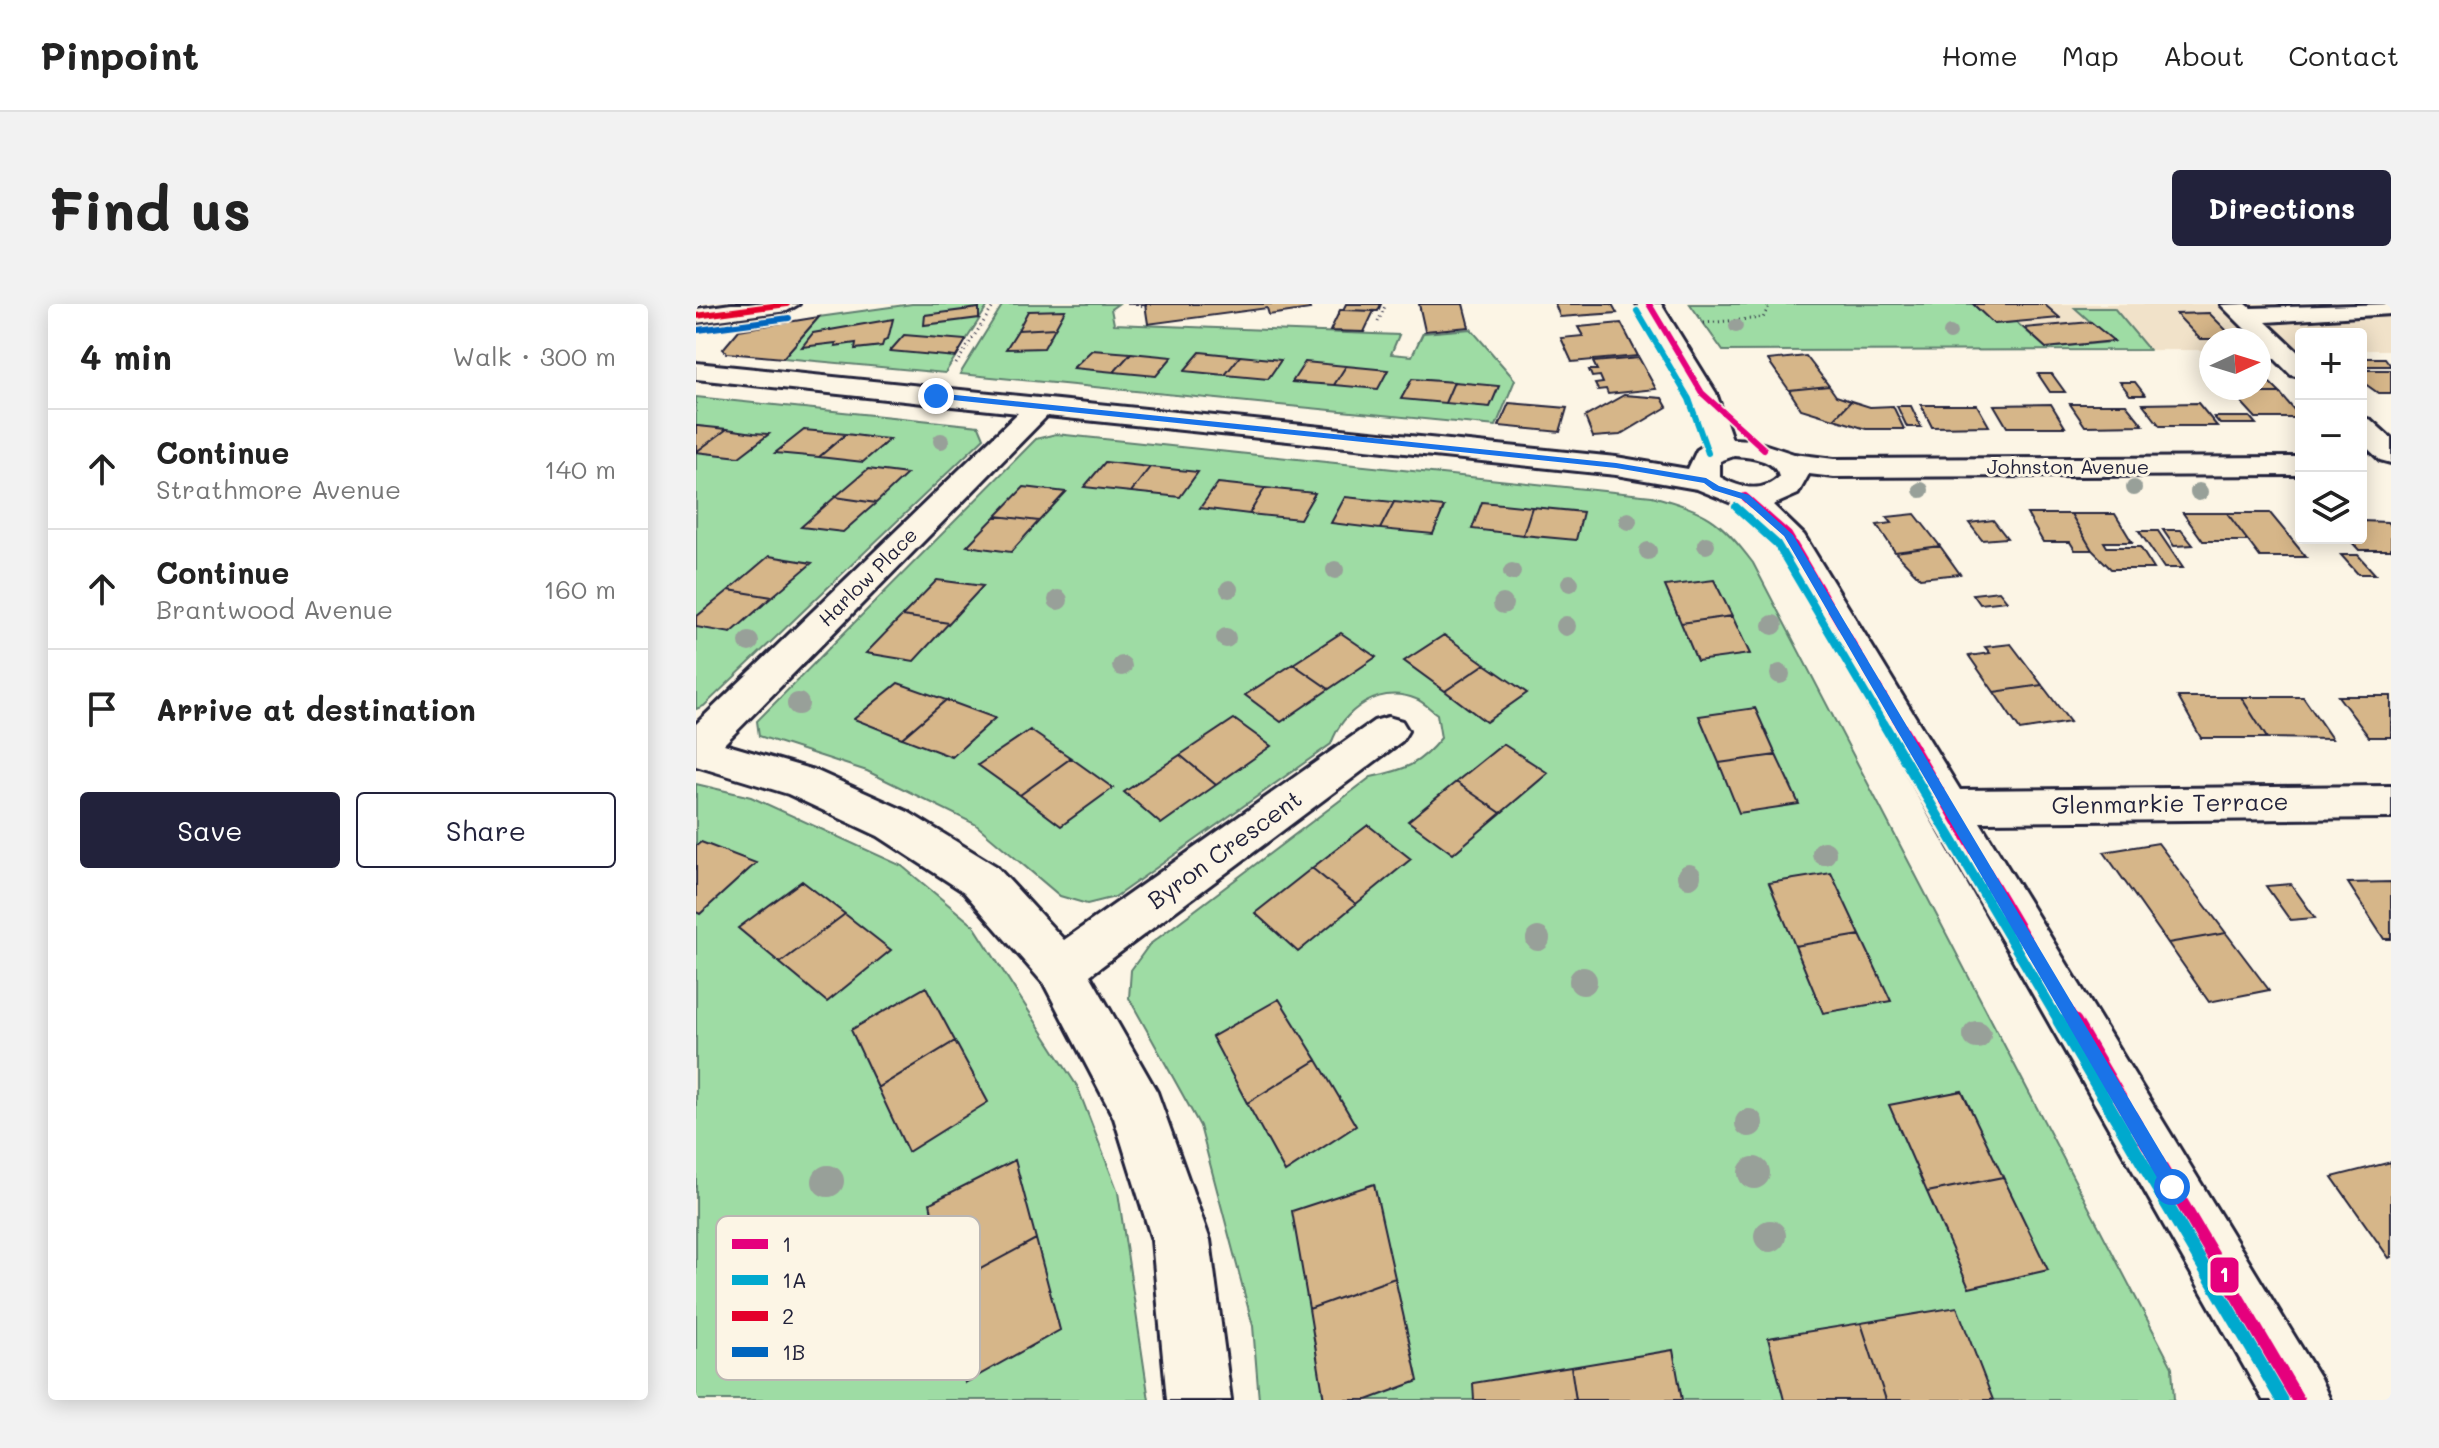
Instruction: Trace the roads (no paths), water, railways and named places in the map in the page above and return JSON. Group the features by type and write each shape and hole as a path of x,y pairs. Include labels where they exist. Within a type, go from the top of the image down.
{"street":[{"path":"696,316 787,304"},
{"path":"1649,304 1702,393 1783,483 1948,806 2298,1400"},
{"path":"2239,310 2391,307"},
{"path":"2239,310 2295,363"},
{"path":"696,371 1616,466 1713,461 1783,483"},
{"path":"1702,393 1716,488 1745,497 1783,483"},
{"name":"Harlow Place","path":"696,749 1040,407"},
{"path":"2367,432 2391,454"},
{"name":"Johnston Avenue","path":"1783,483 1834,468 2295,466"},
{"path":"2367,466 2391,466"},
{"path":"1745,497 1783,483"},
{"name":"Byron Crescent","path":"1061,969 1388,731"},
{"path":"696,749 802,782 893,824 980,879 1061,969 1138,1110 1181,1240 1199,1400"},
{"name":"Glenmarkie Terrace","path":"1948,806 2391,802"}]}
